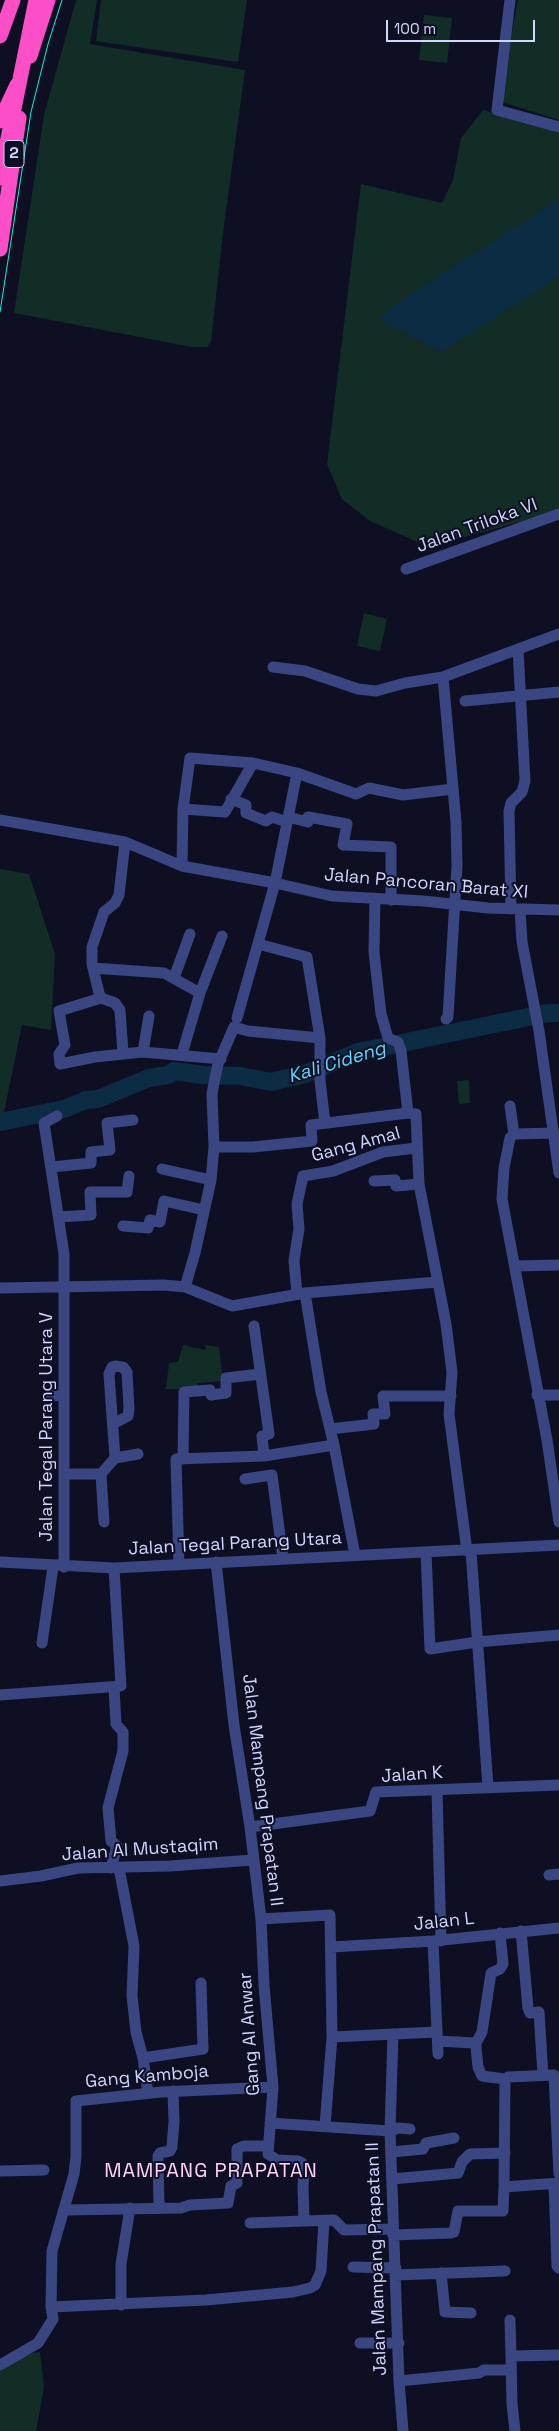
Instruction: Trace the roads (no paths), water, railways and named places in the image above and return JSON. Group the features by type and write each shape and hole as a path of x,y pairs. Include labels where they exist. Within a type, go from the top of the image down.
{"highway":[{"path":"0,36 13,0"},
{"name":"2","path":"0,178 36,0"},
{"name":"2","path":"0,249 29,59 48,0"},
{"path":"0,121 29,59"}],"street":[{"path":"510,0 497,110 559,127"},
{"name":"Jalan Triloka VI","path":"406,569 559,514"},
{"path":"273,667 326,676 365,690 376,691 405,683 443,677 559,634"},
{"path":"518,649 522,695 525,781 522,792 510,803 509,811 516,910 539,1031 556,1139 559,1174"},
{"path":"443,677 456,822 456,905 448,1017 446,1020"},
{"path":"465,701 559,692"},
{"path":"182,866 183,808 190,758 253,763 297,773 356,794 368,788 403,795 453,789"},
{"path":"183,808 226,812 231,799 253,763"},
{"path":"185,1287 195,1253 211,1180 214,1147 212,1094 214,1083 220,1061 236,1023 275,883 297,773"},
{"path":"231,799 246,805 246,813 266,821 272,817 308,822 308,817 347,824 343,845 391,847 391,900"},
{"name":"Jalan Pancoran Barat XI","path":"0,820 125,842 182,866 275,883 332,896 375,900 424,901 516,910 559,910"},
{"path":"102,998 93,968 92,947 104,912 115,904 119,895 125,842"},
{"path":"375,900 374,952 381,1014 388,1038 400,1047 408,1113"},
{"path":"174,978 190,934"},
{"path":"182,1054 200,993 222,936"},
{"path":"258,944 306,957 320,1038 320,1081 325,1123"},
{"path":"93,968 164,972 200,993"},
{"path":"122,1053 120,1010 115,1003 102,998 59,1011 65,1045 58,1054 60,1064 122,1053 142,1052 182,1054 220,1061"},
{"path":"142,1052 149,1016"},
{"path":"236,1023 261,1033 320,1038"},
{"path":"510,1106 514,1134"},
{"path":"214,1147 253,1147 312,1141 311,1125 408,1113 416,1114 418,1184 446,1324 452,1372 449,1414 469,1551 488,1787"},
{"name":"Jalan Tegal Parang Utara V","path":"42,1642 59,1567 66,1474 64,1254 44,1123 46,1120 57,1116"},
{"path":"52,1167 91,1163 91,1152 110,1150 106,1123 133,1120"},
{"path":"514,1134 556,1139"},
{"path":"514,1134 510,1138 502,1194 537,1395 547,1440 559,1522"},
{"name":"Gang Amal","path":"301,1293 294,1260 299,1229 298,1204 304,1176 334,1171 383,1152 416,1148"},
{"path":"162,1169 211,1180"},
{"path":"59,1217 91,1215 90,1192 127,1192 129,1176"},
{"path":"374,1181 395,1180 396,1186 418,1184"},
{"path":"123,1226 148,1228 150,1220 160,1222 164,1201 204,1210"},
{"path":"515,1266 559,1265"},
{"path":"0,1288 164,1285 185,1287 232,1306 301,1293 437,1282"},
{"path":"301,1293 334,1445 355,1555"},
{"path":"254,1326 269,1434 262,1436 264,1456"},
{"path":"183,1459 184,1392 210,1390 211,1395 226,1394 226,1378 260,1374"},
{"path":"50,1395 64,1396"},
{"path":"537,1395 559,1396"},
{"path":"330,1429 374,1424 373,1414 385,1414 383,1396 451,1396"},
{"path":"113,1424 115,1458"},
{"path":"179,1565 176,1460 264,1456 334,1445"},
{"path":"104,1522 101,1474 115,1458 138,1454"},
{"path":"66,1474 101,1474"},
{"path":"245,1479 272,1474 283,1559"},
{"name":"Jalan Tegal Parang Utara","path":"0,1562 59,1567 114,1568 559,1545"},
{"path":"426,1552 430,1649 477,1642 559,1635"},
{"name":"Jalan Mampang Prapatan II","path":"216,1562 234,1726 250,1827 261,1918 330,1915 332,2037 325,2126 390,2131 399,2382 403,2431"},
{"path":"0,1697 121,1686 114,1568"},
{"path":"114,1687 116,1724 122,1732 123,1751 108,1808 111,1841 117,1846 115,1868 134,1946 132,1996 136,2032 143,2058 148,2093"},
{"name":"Jalan K","path":"250,1827 370,1811 376,1792 559,1785"},
{"path":"437,1791 438,2054"},
{"name":"Jalan Al Mustaqim","path":"0,1881 40,1876 78,1868 115,1868 253,1860"},
{"name":"Gang Al Anwar","path":"261,1918 264,1985 273,2087 268,2146"},
{"name":"Jalan L","path":"332,1947 437,1941 559,1928"},
{"path":"520,1931 528,2008 530,2013 540,2012 548,2075 557,2180 557,2266 559,2268"},
{"path":"500,1933 503,1964 500,1969 491,1973 482,2032 475,2045 478,2067 482,2076 505,2079 508,2077 548,2075"},
{"path":"143,2058 202,2049 201,1982"},
{"path":"332,2037 393,2034 437,2036 475,2045"},
{"path":"393,2034 390,2131 398,2128 410,2128"},
{"path":"250,2223 334,2220 344,2230 451,2233 454,2232 458,2212 503,2211 505,2079"},
{"name":"Gang Kamboja","path":"0,2365 38,2343 53,2319 50,2306 52,2251 65,2210 76,2157 76,2101 173,2091 273,2087"},
{"path":"159,2208 158,2156 160,2153 167,2152 172,2148 174,2122 173,2091"},
{"path":"270,2123 325,2126"},
{"path":"392,2152 423,2149 426,2143 454,2138"},
{"path":"65,2210 159,2208 229,2202 231,2186 237,2183 237,2149 244,2146 268,2146 268,2154 272,2158 298,2161 304,2167 304,2221"},
{"path":"392,2179 458,2173 462,2162 470,2154 505,2153"},
{"path":"0,2171 44,2170"},
{"path":"504,2187 557,2180"},
{"path":"121,2305 121,2264 130,2208"},
{"path":"50,2306 121,2305 293,2292 310,2288 315,2284 323,2257 324,2220"},
{"path":"353,2267 441,2273 505,2271"},
{"path":"441,2273 445,2312 471,2313"},
{"path":"510,2320 515,2431"},
{"path":"360,2343 399,2343"},
{"path":"511,2356 559,2355"},
{"path":"399,2382 479,2373 484,2370 511,2370"}],"water":[{"path":"559,199 559,276 441,352 378,318 405,298"}],"waterway":[{"name":"Kali Cideng","path":"0,1122 64,1109 86,1100 98,1099 149,1078 168,1075 174,1071 203,1075 240,1076 271,1082 305,1074 358,1052 548,1013 559,1013"}],"tram line":[{"path":"0,312 31,112 48,44 62,0"}],"district":[{"name":"MAMPANG PRAPATAN","path":"211,2172"}]}
